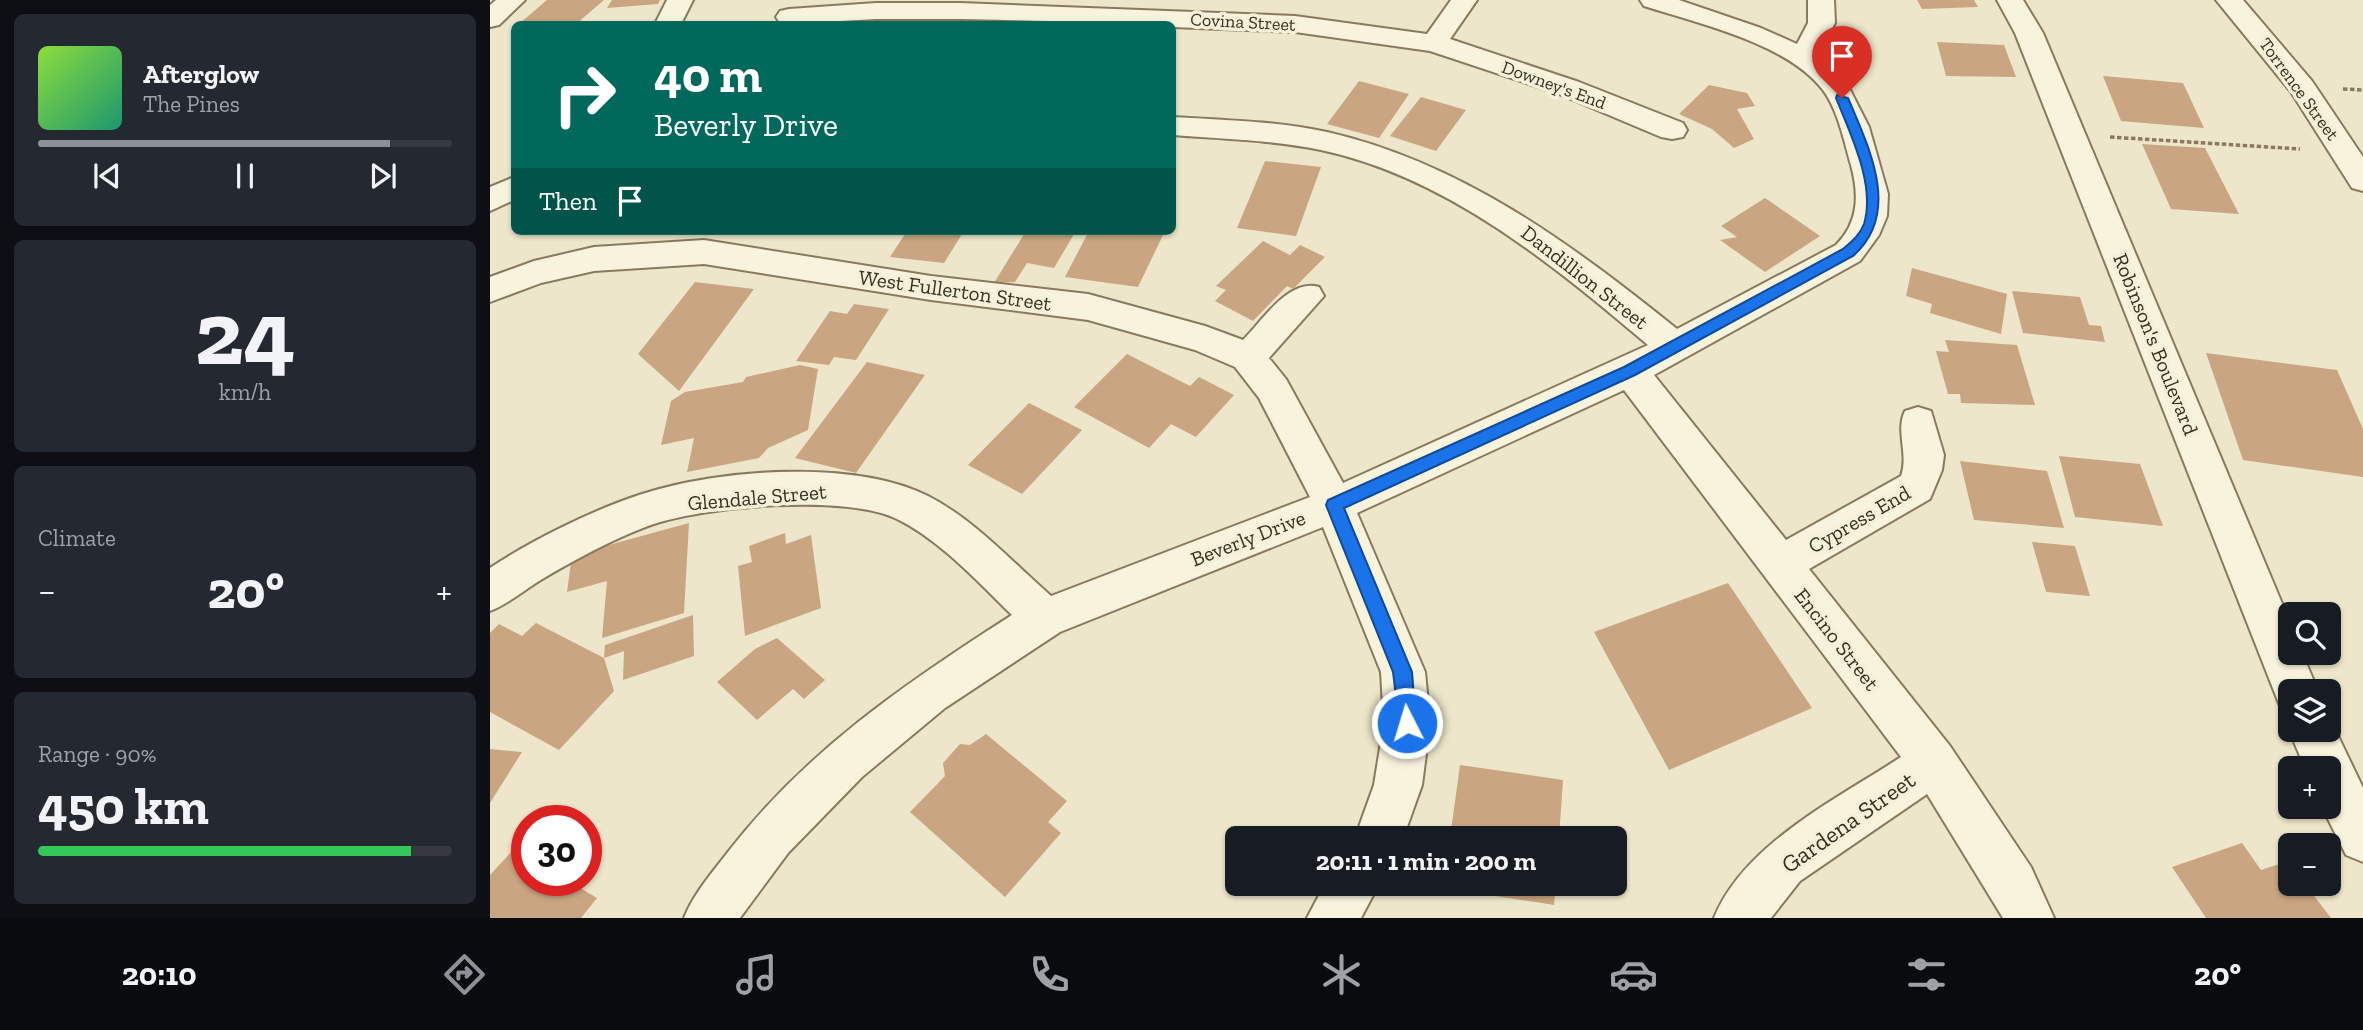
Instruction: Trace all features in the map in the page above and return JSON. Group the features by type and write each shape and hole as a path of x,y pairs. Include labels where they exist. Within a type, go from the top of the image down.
{"street":[{"path":"490,19 512,0"},
{"path":"670,21 680,0"},
{"path":"1434,43 1464,0"},
{"name":"Beverly Drive","path":"709,918 771,836 846,761 929,693 1045,618 1334,505 1630,371 1848,253 1862,241 1870,224 1873,202 1869,175 1850,112 1833,83 1802,56 1653,0"},
{"path":"1802,56 1819,34 1824,9 1821,0"},
{"name":"Robinson's Boulevard","path":"2010,0 2029,33 2291,679"},
{"name":"Torrence Street","path":"2229,0 2302,87 2363,181"},
{"name":"Covina Street","path":"789,14 963,12 1295,24 1434,43"},
{"name":"Downey's End","path":"1434,43 1569,88 1672,130"},
{"name":"Dandillion Street","path":"1176,126 1270,134 1326,142 1373,156 1456,190 1524,228 1573,263 1674,346"},
{"path":"490,200 511,189"},
{"name":"West Fullerton Street","path":"490,290 534,273 594,259 707,241 918,286 1088,307 1205,339 1248,357 1273,389 1334,505 1402,672 1407,723 1398,785 1383,826"},
{"path":"1248,357 1307,296"},
{"name":"Encino Street","path":"1630,371 1778,565 1934,762 2013,886 2029,918"},
{"name":"Cypress End","path":"1778,565 1916,487 1925,470 1926,453 1919,422"},
{"name":"Glendale Street","path":"490,592 547,555 644,510 721,496 799,489 851,490 895,499 933,519 1045,618"},
{"name":"Gardena Street","path":"1739,918 1755,895 1783,864 1934,762"},
{"path":"2341,794 2363,838"},
{"path":"1332,918 1346,896"}],"path":[{"path":"2070,133 2345,152"}],"building":[{"path":"547,0 604,0 580,21 522,21"},
{"path":"612,0 660,0 658,4 607,8"},
{"path":"1917,0 1974,0 1978,7 1922,9"},
{"path":"1937,42 2004,45 2016,77 1946,76"},
{"path":"2103,76 2183,83 2204,128 2121,121"},
{"path":"1359,81 1409,94 1379,138 1327,124"},
{"path":"1709,85 1747,93 1755,106 1737,109 1754,139 1734,148 1712,129 1679,114"},
{"path":"1421,97 1466,110 1436,151 1390,136"},
{"path":"2142,144 2205,148 2239,214 2171,209"},
{"path":"1265,161 1321,167 1296,236 1237,228"},
{"path":"1765,198 1820,236 1765,272 1720,240 1737,237 1721,226"},
{"path":"904,235 962,235 944,263 890,257"},
{"path":"1024,235 1074,235 1054,268 1027,263 1015,282 994,283"},
{"path":"1087,235 1163,235 1138,287 1065,277"},
{"path":"1263,241 1290,255 1300,245 1325,257 1293,289 1287,286 1253,321 1215,301 1226,290 1216,286"},
{"path":"1912,268 2007,294 2001,334 1930,313 1932,304 1906,296"},
{"path":"695,282 754,289 679,391 638,354"},
{"path":"2012,291 2080,297 2089,325 2101,326 2105,342 2023,333"},
{"path":"854,304 889,309 856,360 834,357 829,365 796,361 830,311 847,314"},
{"path":"1945,340 2017,345 2035,405 1961,403 1960,394 1948,394 1936,351 1949,352"},
{"path":"2206,353 2337,370 2363,429 2363,477 2243,460"},
{"path":"1127,354 1190,386 1199,377 1234,395 1196,437 1171,424 1149,448 1074,407"},
{"path":"867,362 925,375 856,473 795,458"},
{"path":"800,365 818,369 808,430 768,448 759,458 687,472 694,438 661,445 671,401 685,392 743,382 746,377"},
{"path":"1029,403 1082,430 1022,494 968,465"},
{"path":"2059,456 2140,464 2163,526 2075,517"},
{"path":"1960,461 2047,471 2064,528 1974,520"},
{"path":"689,523 684,613 602,638 607,581 567,592 572,555"},
{"path":"785,533 786,544 811,535 821,608 745,636 738,566 752,562 749,546"},
{"path":"2032,542 2075,546 2090,596 2046,592"},
{"path":"1728,583 1812,708 1669,770 1594,632"},
{"path":"693,615 694,656 623,680 624,651 604,658 605,645"},
{"path":"536,623 604,658 614,691 559,750 490,712 490,633 499,624 522,636"},
{"path":"777,638 825,680 804,699 793,689 757,720 717,682 755,649"},
{"path":"986,734 1067,801 1048,822 1061,833 1005,897 910,812 945,776 943,763 960,744 970,745"},
{"path":"490,749 522,752 490,803"},
{"path":"1460,765 1563,780 1560,826 1452,826"},
{"path":"2242,843 2261,870 2278,864 2278,896 2314,896 2331,918 2206,918 2172,867"},
{"path":"511,852 511,896 597,898 581,918 490,918 490,875"},
{"path":"1496,896 1555,896 1554,905"}],"route":[{"path":"1407,723 1402,672 1334,505 1630,371 1848,253 1862,241 1870,224 1873,202 1869,175 1850,112 1842,98"}]}
